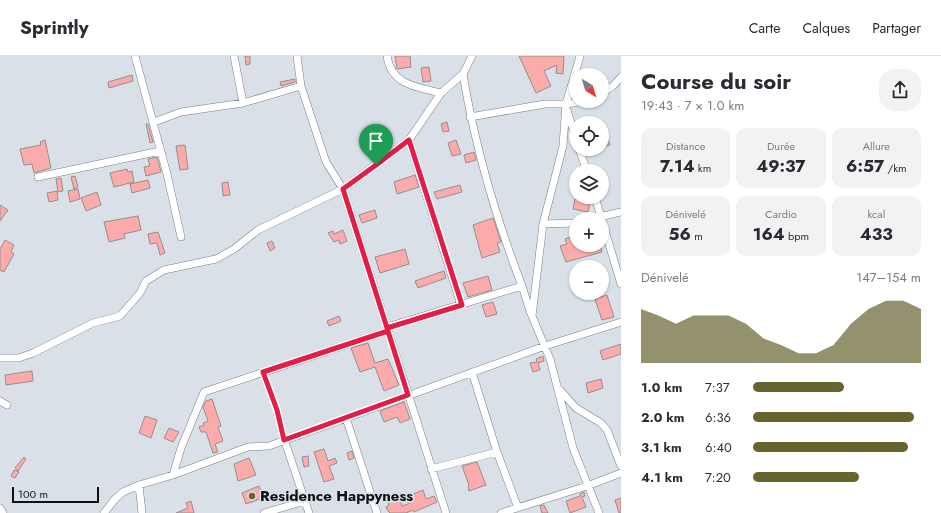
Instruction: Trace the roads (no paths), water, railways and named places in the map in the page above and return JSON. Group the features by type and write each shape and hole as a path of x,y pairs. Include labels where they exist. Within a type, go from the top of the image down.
{"street":[{"path":"135,56 154,122 181,237"},
{"path":"234,56 243,103"},
{"path":"297,56 301,86 326,162 343,189 446,513"},
{"path":"387,56 388,66 394,75 402,82 441,93"},
{"path":"0,358 19,358 33,353 93,323 120,316 140,293 146,281 164,270 216,260 234,249 258,230 343,189 409,140 441,93 463,74 472,56"},
{"path":"532,316 542,224 563,146 566,104 580,56"},
{"path":"463,74 470,117 503,236 532,316 545,346 559,388 573,448 598,513"},
{"path":"609,89 621,77"},
{"path":"154,122 190,110 243,103 301,86"},
{"path":"470,117 545,104 569,104"},
{"path":"566,104 570,116"},
{"path":"409,140 462,305"},
{"path":"38,177 160,151"},
{"path":"609,215 621,212"},
{"path":"542,224 569,223"},
{"path":"609,242 621,284"},
{"path":"173,475 181,448 204,392 388,329 522,286"},
{"path":"104,513 115,499 123,492 138,485 173,475 248,448 269,446 545,346 621,322"},
{"path":"472,372 497,452 518,508"},
{"path":"559,388 576,408 601,423 607,430 621,466"},
{"path":"0,401 7,405"},
{"path":"346,418 377,513"},
{"path":"284,440 309,513"},
{"path":"431,469 497,452"},
{"path":"501,513 587,486 621,473"},
{"path":"138,485 142,513"},
{"path":"264,513 305,501"},
{"path":"0,508 3,513"}],"place":[{"name":"Residence Happyness","path":"252,496"}]}
